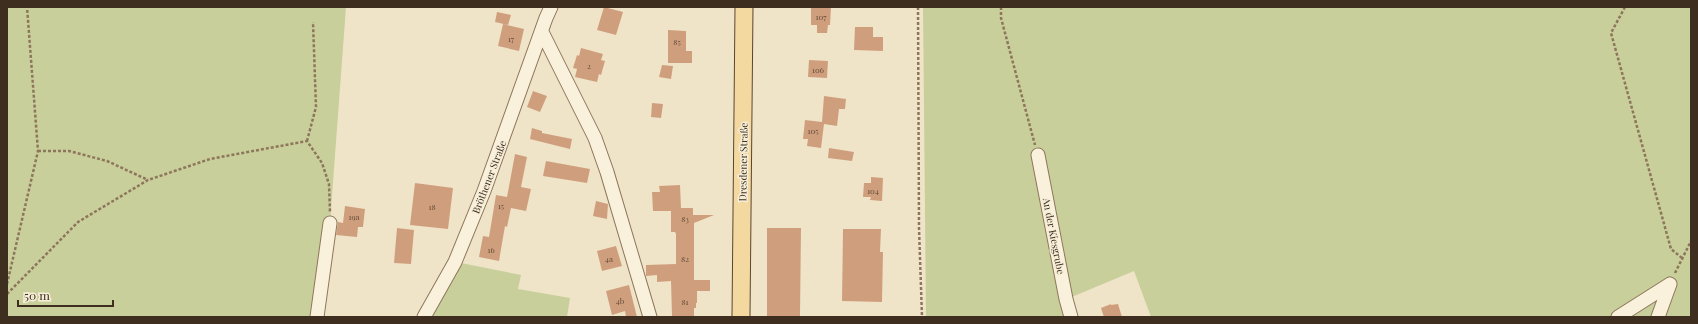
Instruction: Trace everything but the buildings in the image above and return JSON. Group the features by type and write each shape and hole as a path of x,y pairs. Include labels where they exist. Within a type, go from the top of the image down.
{"main road":[{"name":"Dresdener Straße","path":"741,317 744,7"}],"street":[{"name":"Bröthener Straße","path":"424,317 455,262 484,191 548,13 538,7"},
{"path":"542,32 595,138 607,172 650,317"},
{"name":"An der Kiesgrube","path":"1038,155 1066,299 1071,317"},
{"path":"317,317 330,223"},
{"path":"1618,317 1670,284"},
{"path":"1658,317 1670,284"}],"path":[{"path":"7,284 38,151 27,7"},
{"path":"918,7 919,228 922,317"},
{"path":"1001,7 1001,18 1038,155"},
{"path":"1625,7 1611,33 1671,249 1682,258"},
{"path":"313,22 316,107 307,141 322,163 330,184 330,223"},
{"path":"7,294 78,222 148,180 210,159 307,141"},
{"path":"38,151 69,151 108,161 148,180"},
{"path":"1670,284 1691,241"}],"green space":[{"path":"7,7 346,7 330,223 316,317 7,317"},
{"path":"923,7 1691,7 1691,317 1151,317 1134,271 1067,299 1072,317 926,317"},
{"path":"456,262 521,275 518,289 570,298 567,317 425,317"}]}
